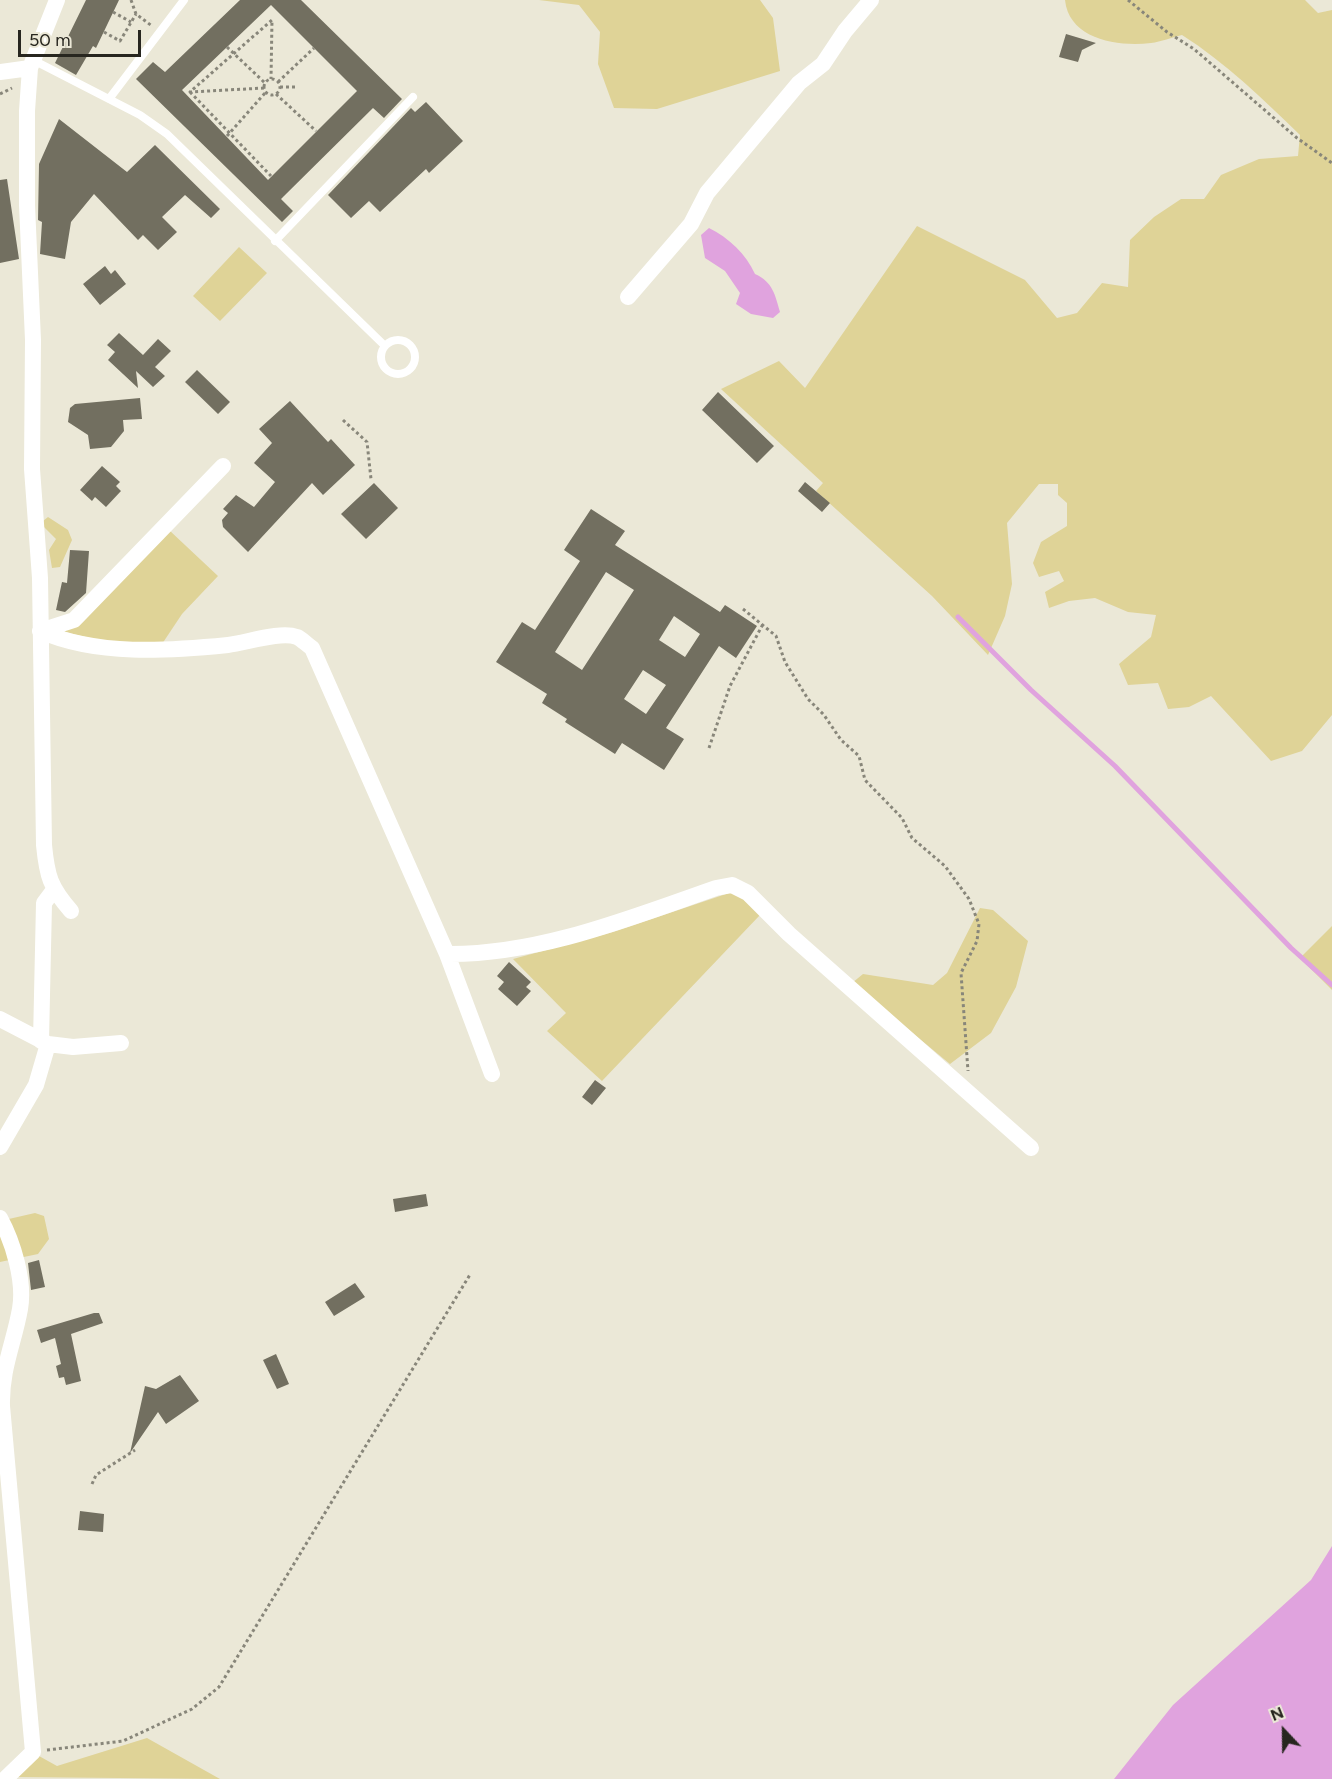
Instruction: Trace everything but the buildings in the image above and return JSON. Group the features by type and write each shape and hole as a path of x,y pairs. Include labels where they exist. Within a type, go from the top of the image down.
{"street":[{"path":"57,0 32,64 27,111 27,205 33,340 32,469 40,578 42,801 46,868 53,891 71,911"},
{"path":"628,297 691,224 707,193 799,83 823,64 845,31 871,0"},
{"path":"0,72 32,64"},
{"path":"40,630 74,620 223,466"},
{"path":"40,630 63,641 99,646 179,648 229,645 286,636 297,637 312,648 447,954 492,1074"},
{"path":"447,954 485,952 585,932 716,888 732,885 748,893 789,934 1031,1148"},
{"path":"0,1148 36,1084 45,1042 44,903 53,891"},
{"path":"0,1019 45,1042 72,1047 121,1042"},
{"path":"0,1218 19,1279 20,1308 3,1372 2,1406 33,1752 4,1779"}],"lane":[{"path":"110,99 184,0"},
{"path":"32,64 110,99 167,134 385,346"},
{"path":"275,241 413,97"},
{"path":"396,341 408,344 412,348 415,360 408,371 397,374 386,369 381,358 385,346 396,341"}],"path":[{"path":"131,0 136,14 160,32"},
{"path":"1128,0 1167,33 1194,49 1297,138 1332,163"},
{"path":"113,12 131,22"},
{"path":"104,32 120,41 136,14"},
{"path":"190,92 272,20 271,79 228,135"},
{"path":"227,47 265,88 276,94 316,131"},
{"path":"279,82 315,48"},
{"path":"271,79 279,82"},
{"path":"276,94 280,87 279,82"},
{"path":"280,87 298,87"},
{"path":"190,92 265,88"},
{"path":"190,92 228,135 272,176"},
{"path":"343,420 367,442 371,479"},
{"path":"743,609 776,636 785,662 808,699 824,715 841,740 859,756 865,780 902,818 912,838 945,866 969,899 979,924 977,941 961,973 969,1080"},
{"path":"710,748 730,686 763,624"},
{"path":"33,1752 123,1741 192,1709 219,1687 471,1274"},
{"path":"92,1484 96,1475 135,1450"}],"shaded area":[{"path":"539,0 760,0 773,18 780,71 657,109 614,108 598,64 600,32 579,5"},
{"path":"1065,0 1305,0 1318,13 1332,10 1332,715 1302,751 1271,761 1211,696 1189,707 1168,709 1158,683 1128,685 1119,664 1151,637 1156,615 1128,612 1095,598 1069,601 1049,608 1045,592 1064,581 1059,571 1039,577 1033,563 1041,542 1067,526 1067,503 1058,495 1058,484 1039,484 1007,523 1012,584 1005,616 988,655 932,596 816,491 823,483 721,389 779,361 805,388 917,226 1025,280 1057,318 1077,313 1102,283 1128,287 1130,240 1154,217 1181,199 1204,199 1221,175 1259,159 1298,156 1300,135 1229,69 1182,35 1138,44 1097,38 1075,24 1068,13"},
{"path":"709,228 736,247 755,274 770,285 780,312 773,318 751,314 736,304 740,293 725,271 705,258 701,235"},
{"path":"239,247 267,273 220,321 193,296"},
{"path":"48,517 68,530 72,540 60,567 52,568 49,550 56,539 44,527 43,521"},
{"path":"169,530 218,576 182,614 162,644 106,642 61,631"},
{"path":"735,891 760,915 602,1081 547,1031 566,1013 513,959 613,932"},
{"path":"980,908 993,910 1028,941 1016,987 991,1033 950,1064 852,983 863,974 933,985 947,973"},
{"path":"1332,926 1332,990 1300,958"},
{"path":"35,1213 44,1216 49,1239 38,1254 0,1262 0,1221"},
{"path":"1332,1546 1332,1779 1114,1779 1173,1705 1311,1580"},
{"path":"147,1738 220,1779 16,1777 39,1756 57,1766"}],"waterway":[{"path":"958,617 1031,690 1115,766 1291,948 1332,985"}]}
